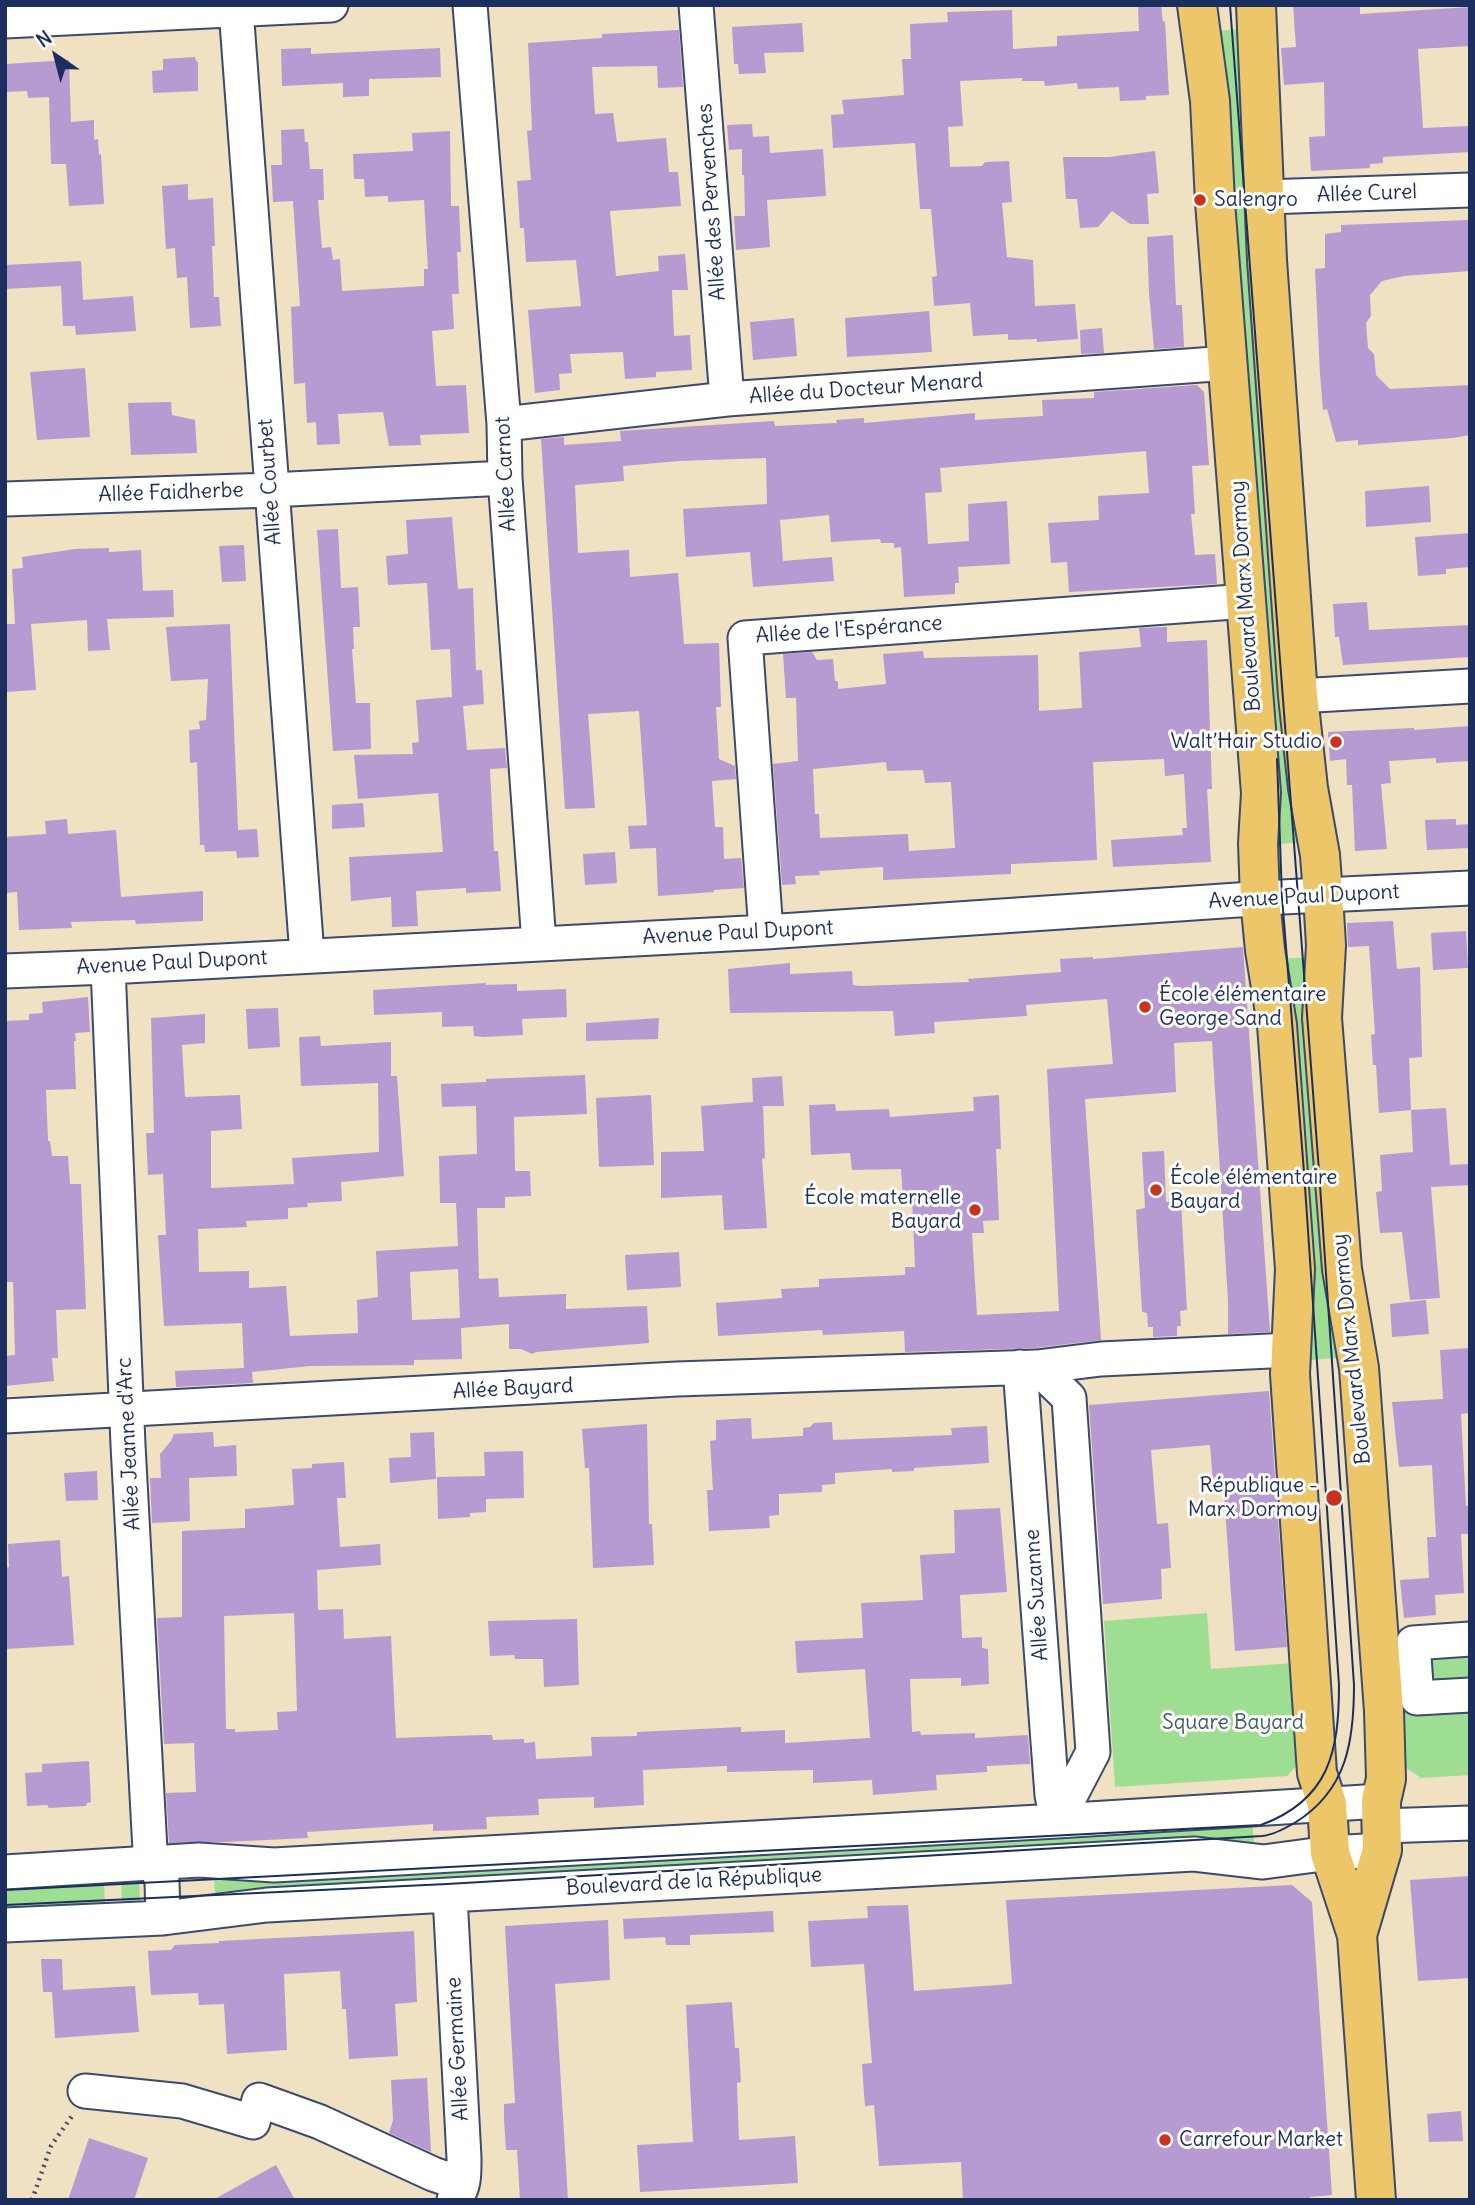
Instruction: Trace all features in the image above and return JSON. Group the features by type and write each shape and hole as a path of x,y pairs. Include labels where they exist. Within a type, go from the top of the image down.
{"main road":[{"name":"Boulevard Marx Dormoy","path":"1197,5 1210,101 1215,202 1261,793 1258,843 1260,899 1277,1025 1294,1256 1290,1374 1317,1773 1327,1804 1330,1853 1357,1936 1376,2200"},
{"name":"Boulevard Marx Dormoy","path":"1256,5 1268,274 1298,696 1323,895 1326,944 1322,1018 1342,1269 1359,1368 1384,1711 1386,1779 1382,1826 1357,1936"}],"street":[{"path":"5,20 331,5"},
{"name":"Allée Carnot","path":"470,5 503,424 539,943"},
{"name":"Allée des Pervenches","path":"696,5 727,399"},
{"name":"Allée Courbet","path":"236,9 307,955"},
{"name":"Allée Curel","path":"1265,197 1470,190"},
{"name":"Allée du Docteur Menard","path":"503,424 727,399 1229,363"},
{"name":"Allée Faidherbe","path":"5,499 271,490 505,478"},
{"name":"Allée de l'Espérance","path":"766,932 745,638 1247,601"},
{"path":"1298,696 1470,686"},
{"name":"Avenue Paul Dupont","path":"5,971 766,932 1323,895 1470,888"},
{"name":"Allée Jeanne d'Arc","path":"108,967 126,1410 149,1840 154,1864 162,1881 163,1918"},
{"name":"Allée Bayard","path":"5,1416 677,1379 1029,1367 1101,1359 1291,1350"},
{"path":"1029,1367 1069,1398 1093,1752 1057,1821"},
{"name":"Allée Suzanne","path":"1029,1367 1052,1795 1057,1821"},
{"path":"1470,1639 1413,1643 1417,1698 1470,1695"},
{"name":"Boulevard de la République","path":"5,1872 200,1860 275,1865 1327,1804 1382,1826 1470,1823"},
{"name":"Boulevard de la République","path":"5,1925 163,1918 267,1905 1194,1854 1263,1862 1330,1853 1382,1826"},
{"name":"Allée Germaine","path":"450,1896 464,2158 458,2192"},
{"path":"85,2091 182,2101 253,2122 259,2100 320,2122 433,2174 458,2192"}],"path":[{"path":"32,2200 51,2146 85,2091"}],"green space":[{"path":"1249,28 1305,842 1266,845 1209,32"},
{"path":"1314,957 1348,1357 1298,1361 1275,959"},
{"name":"Square Bayard","path":"1207,1613 1211,1669 1294,1663 1301,1761 1287,1776 1115,1787 1104,1621"},
{"path":"1470,1624 1470,1775 1421,1778 1403,1766 1392,1629"},
{"path":"1252,1816 1252,1845 216,1906 213,1867"},
{"path":"139,1879 140,1903 122,1904 121,1880"},
{"path":"104,1881 105,1905 5,1910 5,1886"}],"building":[{"path":"1161,5 1163,22 1165,21 1169,95 1146,96 1146,100 1120,101 1119,87 1078,89 1077,83 1045,86 1044,81 1022,81 1022,78 960,81 963,126 948,127 950,167 982,166 985,162 1009,161 1012,202 1002,203 1007,257 1033,260 1035,306 1075,304 1078,339 1037,342 1037,339 1008,340 1008,334 973,336 970,303 934,306 932,277 937,276 931,209 920,209 915,143 833,148 831,115 844,114 842,100 904,95 902,59 911,59 910,24 948,22 947,12 1012,10 1013,49 1057,46 1057,36 1139,31 1138,7"},
{"path":"1293,5 1360,5 1360,14 1470,7 1470,46 1418,49 1423,128 1470,126 1470,152 1383,157 1383,163 1370,164 1370,168 1311,171 1309,137 1325,136 1324,82 1284,85 1281,48 1296,47"},
{"path":"802,23 804,52 764,53 766,73 739,74 738,64 734,64 732,27"},
{"path":"679,30 683,87 658,88 657,66 592,67 595,114 613,113 617,142 666,138 669,172 678,172 681,206 610,211 616,276 659,271 658,256 685,254 688,290 672,290 674,336 690,335 692,370 656,372 656,377 625,379 623,352 570,354 572,373 559,374 560,390 535,393 528,310 581,306 576,260 526,262 524,228 520,228 517,181 531,180 527,131 532,130 528,43 602,38 602,34"},
{"path":"311,48 311,54 440,48 441,77 369,79 369,96 343,97 343,83 282,86 281,49"},
{"path":"195,57 198,62 198,91 153,93 152,71 163,70 163,59"},
{"path":"69,60 71,122 94,120 94,140 98,139 99,155 101,154 104,204 69,206 66,164 51,164 49,97 28,98 27,91 5,92 5,64"},
{"path":"752,124 753,137 769,136 770,153 823,149 826,196 767,200 770,247 736,250 734,216 745,216 744,175 742,149 729,150 727,125"},
{"path":"304,129 310,169 323,169 324,200 318,200 322,248 331,247 333,260 340,259 342,291 424,286 424,269 428,269 424,200 388,202 388,196 365,197 364,179 354,179 353,154 413,151 412,133 450,131 451,206 459,206 459,294 452,294 454,329 432,331 436,386 466,385 469,433 420,435 421,445 389,446 383,412 338,414 340,444 317,445 316,422 307,423 305,383 294,384 291,307 300,306 293,201 273,202 271,165 282,165 281,130"},
{"path":"1155,151 1159,193 1147,194 1149,224 1130,224 1112,211 1098,227 1080,228 1077,199 1066,199 1063,157 1109,157"},
{"path":"188,184 188,200 213,198 214,297 219,297 221,326 190,328 187,277 177,278 175,248 166,249 162,186"},
{"path":"1470,220 1470,271 1404,276 1382,281 1370,295 1371,316 1366,323 1368,348 1374,354 1376,375 1390,389 1470,385 1470,435 1358,445 1358,440 1336,442 1327,409 1323,410 1320,374 1315,269 1325,268 1325,234 1341,232 1341,225"},
{"path":"1173,235 1176,305 1182,305 1184,347 1154,349 1147,237"},
{"path":"81,261 83,300 133,296 136,331 76,335 75,326 63,326 61,286 5,289 5,265"},
{"path":"929,311 932,352 847,357 845,318"},
{"path":"794,318 797,356 753,360 750,322"},
{"path":"1102,328 1104,353 1081,354 1080,330"},
{"path":"85,368 90,437 37,440 30,372"},
{"path":"1197,385 1204,392 1209,465 1192,466 1195,514 1191,514 1195,555 1215,554 1217,584 1069,592 1067,562 1051,563 1048,523 1099,520 1098,496 1149,493 1146,451 940,468 942,492 925,493 928,544 969,541 968,504 1007,501 1010,564 958,567 959,583 955,583 955,594 904,597 901,547 894,548 894,543 881,543 880,539 831,542 829,515 780,520 783,561 832,557 834,581 753,587 750,552 686,557 683,509 767,504 766,458 623,466 624,481 575,485 578,553 629,550 630,577 678,573 684,644 719,643 721,707 716,707 719,759 735,766 736,779 712,781 715,827 723,827 724,859 741,858 744,888 658,896 656,848 630,849 628,826 647,825 639,711 588,714 595,808 565,809 541,439 564,437 564,445 621,441 620,431 774,421 775,426 837,423 836,420 864,418 864,423 975,413 975,420 1043,416 1042,400 1094,398 1094,392"},
{"path":"171,402 172,415 195,420 197,453 131,455 128,403"},
{"path":"1429,486 1431,522 1366,527 1365,491"},
{"path":"452,517 458,589 473,588 476,670 482,670 484,704 463,706 467,750 505,748 507,768 490,769 494,851 498,851 501,891 466,893 466,888 416,891 418,926 392,927 391,897 351,901 349,857 443,852 438,793 358,799 354,755 413,754 412,743 419,742 416,700 452,697 450,649 431,650 427,583 388,585 386,556 408,554 406,520"},
{"path":"338,529 341,588 358,587 360,627 353,627 352,649 356,703 370,703 371,749 333,751 317,530"},
{"path":"1470,533 1470,567 1446,569 1446,574 1418,576 1415,537"},
{"path":"244,545 246,581 222,582 219,546"},
{"path":"109,548 109,552 141,550 143,591 173,590 174,617 107,619 110,650 88,651 87,620 31,624 36,690 5,692 5,624 15,624 12,569 23,568 22,557 75,549"},
{"path":"1367,602 1369,630 1470,625 1470,657 1343,665 1339,637 1335,637 1333,604"},
{"path":"230,624 238,830 257,829 259,857 237,858 236,851 205,852 204,845 200,845 197,762 190,763 189,730 200,729 199,721 206,720 208,679 171,681 166,627"},
{"path":"1167,627 1167,642 1207,640 1212,789 1207,789 1211,862 1113,867 1111,840 1183,835 1182,828 1187,828 1184,774 1165,776 1164,759 1093,762 1097,860 1011,864 1011,874 883,880 883,867 819,871 820,875 795,876 796,884 782,885 773,764 798,761 796,698 786,698 783,654 812,652 817,660 833,659 838,689 886,684 883,654 923,651 924,658 1038,655 1039,711 1082,708 1079,652 1141,647 1139,628","holes":["886,762 887,771 923,770 925,783 951,782 955,848 909,851 908,834 820,838 819,814 815,814 813,769"]},
{"path":"1470,726 1470,761 1436,763 1436,758 1389,761 1391,783 1381,784 1387,849 1355,851 1352,785 1347,785 1346,759 1330,761 1328,732"},
{"path":"363,803 365,827 332,829 332,805"},
{"path":"67,819 68,834 116,830 121,897 203,891 203,921 136,924 135,920 71,922 72,928 19,930 17,892 5,893 5,837 46,834 45,821"},
{"path":"1456,819 1456,825 1470,824 1470,848 1427,850 1425,820"},
{"path":"615,852 617,883 585,885 583,854"},
{"path":"1393,921 1397,969 1420,967 1422,1057 1409,1058 1411,1110 1379,1113 1371,1035 1375,1034 1369,946 1348,947 1347,923"},
{"path":"1466,931 1468,968 1433,970 1431,933"},
{"path":"1243,947 1270,1332 1228,1334 1212,1041 1174,1043 1176,1092 1085,1099 1101,1340 1035,1348 905,1352 904,1331 823,1335 822,1330 718,1336 716,1303 782,1298 781,1289 819,1287 819,1279 905,1275 905,1267 915,1267 912,1198 903,1199 901,1169 852,1170 850,1153 811,1155 809,1105 835,1104 836,1111 889,1109 890,1117 974,1111 973,1097 999,1095 1001,1149 996,1149 999,1220 983,1221 984,1233 972,1233 977,1315 1059,1311 1047,1069 1113,1064 1107,999 1026,1005 1027,1016 934,1022 935,1033 895,1036 893,1011 730,1013 728,969 790,963 790,974 852,971 853,985 861,986 969,982 968,979 1061,972 1060,959 1093,959"},
{"path":"486,983 517,984 517,991 566,989 567,1017 522,1019 523,1035 484,1037 474,1036 473,1026 442,1027 442,1012 374,1015 373,990"},
{"path":"88,997 90,1032 75,1033 76,1089 46,1090 48,1141 52,1156 68,1156 70,1184 81,1184 86,1309 56,1310 58,1358 52,1358 54,1381 5,1386 5,1356 15,1355 13,1282 5,1282 5,1021 29,1020 29,1014 43,1013 42,1002"},
{"path":"278,1008 280,1047 248,1049 246,1009"},
{"path":"205,1014 205,1043 182,1045 185,1097 240,1095 242,1129 211,1131 211,1188 294,1184 292,1158 379,1152 378,1083 301,1086 299,1037 320,1036 321,1046 391,1042 391,1076 397,1076 404,1176 341,1182 342,1201 307,1203 308,1207 288,1208 288,1219 246,1221 247,1227 198,1229 199,1272 249,1271 249,1288 286,1286 290,1336 358,1333 357,1300 378,1297 376,1251 458,1246 456,1203 440,1203 439,1156 477,1154 476,1106 442,1107 441,1084 486,1082 486,1079 585,1075 587,1114 514,1117 515,1171 530,1171 531,1196 505,1197 505,1208 477,1208 479,1279 498,1278 499,1297 566,1294 566,1309 647,1306 649,1343 532,1354 521,1349 509,1349 509,1324 461,1328 462,1359 414,1360 414,1365 310,1366 252,1372 253,1383 176,1387 175,1371 244,1368 242,1323 164,1326 158,1235 166,1235 163,1174 148,1175 146,1133 154,1133 151,1018","holes":["458,1269 460,1318 412,1320 410,1272"]},
{"path":"659,1018 658,1039 586,1041 586,1023"},
{"path":"782,1076 784,1106 763,1106 765,1158 762,1159 767,1228 724,1230 722,1195 661,1198 661,1152 704,1151 701,1106 753,1102 752,1078"},
{"path":"651,1095 654,1165 599,1167 596,1098"},
{"path":"1446,1108 1450,1165 1470,1164 1470,1185 1431,1187 1440,1298 1410,1300 1402,1232 1380,1233 1376,1192 1382,1191 1380,1155 1413,1152 1411,1110"},
{"path":"1164,1151 1166,1202 1181,1202 1187,1310 1180,1311 1181,1326 1177,1326 1177,1336 1153,1337 1153,1327 1148,1327 1147,1313 1142,1312 1136,1210 1145,1208 1142,1152"},
{"path":"679,1252 681,1287 627,1290 625,1255"},
{"path":"1426,1300 1429,1334 1392,1337 1390,1304"},
{"path":"1470,1348 1470,1413 1461,1414 1466,1506 1470,1506 1470,1534 1461,1534 1464,1593 1435,1595 1436,1615 1404,1618 1400,1580 1429,1578 1427,1537 1436,1537 1432,1465 1399,1467 1392,1402 1443,1399 1440,1350"},
{"path":"1269,1391 1287,1647 1235,1651 1224,1493 1214,1494 1210,1445 1151,1450 1157,1524 1168,1523 1171,1568 1161,1569 1162,1599 1103,1604 1089,1405"},
{"path":"751,1418 752,1439 803,1436 803,1428 814,1423 832,1422 833,1440 952,1435 951,1428 987,1426 989,1463 914,1468 914,1471 892,1472 892,1469 835,1473 835,1484 822,1485 822,1492 779,1494 779,1515 769,1516 770,1528 709,1531 707,1490 713,1490 710,1441 716,1440 716,1420"},
{"path":"647,1424 649,1524 652,1524 654,1565 593,1568 589,1468 585,1468 582,1429"},
{"path":"213,1432 214,1447 236,1445 237,1476 189,1478 190,1521 152,1523 150,1478 161,1478 160,1454 174,1434"},
{"path":"434,1432 436,1479 390,1483 389,1458 411,1457 410,1433"},
{"path":"523,1451 524,1498 486,1499 486,1512 470,1513 470,1517 438,1519 437,1477 485,1476 484,1452"},
{"path":"344,1462 346,1498 337,1498 340,1547 380,1544 381,1565 317,1570 318,1610 343,1609 344,1639 391,1636 396,1738 492,1735 493,1740 524,1739 524,1743 535,1742 536,1759 592,1756 591,1737 637,1736 637,1732 741,1727 741,1732 785,1730 785,1743 870,1738 865,1669 797,1673 795,1641 863,1638 861,1603 923,1600 920,1555 955,1553 954,1510 1000,1508 1007,1592 960,1595 962,1638 982,1637 982,1648 988,1649 989,1684 961,1686 961,1678 910,1679 912,1732 920,1731 921,1735 975,1733 975,1738 1028,1735 1030,1764 987,1766 987,1772 936,1775 937,1790 873,1795 872,1780 813,1783 813,1770 727,1772 727,1766 643,1770 644,1805 594,1808 594,1797 538,1799 539,1815 486,1817 487,1829 433,1831 433,1824 307,1832 308,1838 169,1843 166,1793 196,1792 194,1743 164,1744 157,1618 182,1617 182,1531 245,1528 245,1509 294,1505 292,1469 312,1468 312,1464","holes":["294,1613 297,1711 277,1712 278,1730 235,1732 235,1729 226,1729 224,1616"]},
{"path":"97,1471 98,1500 66,1501 64,1473"},
{"path":"60,1540 62,1577 69,1576 74,1645 5,1649 5,1568 9,1567 8,1544"},
{"path":"577,1619 579,1685 544,1687 543,1659 515,1659 514,1655 490,1656 488,1621"},
{"path":"89,1761 91,1802 86,1806 27,1806 25,1773 42,1772 42,1764"},
{"path":"1470,1876 1470,1978 1418,1981 1410,1880"},
{"path":"1292,1885 1312,1902 1332,2195 1310,2197 1310,2200 963,2200 961,2162 879,2166 874,2105 865,2106 864,2094 862,2064 872,2063 864,1964 811,1967 808,1921 868,1918 867,1906 908,1905 914,1991 1012,1984 1006,1900"},
{"path":"773,1911 774,1932 690,1935 690,1945 666,1945 665,1937 624,1939 623,1919"},
{"path":"608,1920 610,1980 555,1984 568,2200 520,2200 517,2150 506,2150 504,2119 504,2104 515,2103 505,1926"},
{"path":"414,1931 417,2002 395,2004 398,2056 349,2059 346,2009 342,2009 340,1971 284,1974 287,2050 227,2054 224,2004 199,2005 198,1993 151,1995 148,1951 171,1950 175,1945 219,1941"},
{"path":"41,1959 62,1959 63,1990 135,1986 139,2032 55,2038 52,1992 43,1992"},
{"path":"732,2002 735,2048 739,2048 741,2082 737,2083 739,2140 795,2136 798,2183 640,2192 637,2145 693,2142 686,2005"},
{"path":"427,2078 431,2152 389,2133 393,2120 391,2080"},
{"path":"1461,2111 1463,2141 1429,2142 1427,2114"},
{"path":"89,2138 148,2158 134,2200 68,2200"},
{"path":"276,2165 295,2200 213,2200 263,2172"}],"tram line":[{"path":"5,1905 447,1884 1262,1836 1296,1822 1327,1795 1337,1779 1349,1745 1354,1685 1319,1171 1230,5"},
{"path":"5,1890 1261,1825 1284,1815 1302,1802 1316,1787 1332,1752 1339,1685 1304,1172 1282,897 1277,759"}],"place":[{"name":"Salengro","path":"1200,200"},
{"name":"Walt’Hair Studio","path":"1336,742"},
{"name":"École élémentaire George Sand","path":"1145,1007"},
{"name":"École élémentaire Bayard","path":"1156,1190"},
{"name":"École maternelle Bayard","path":"975,1210"},
{"name":"République - Marx Dormoy","path":"1334,1498"},
{"name":"Carrefour Market","path":"1165,2140"}]}
